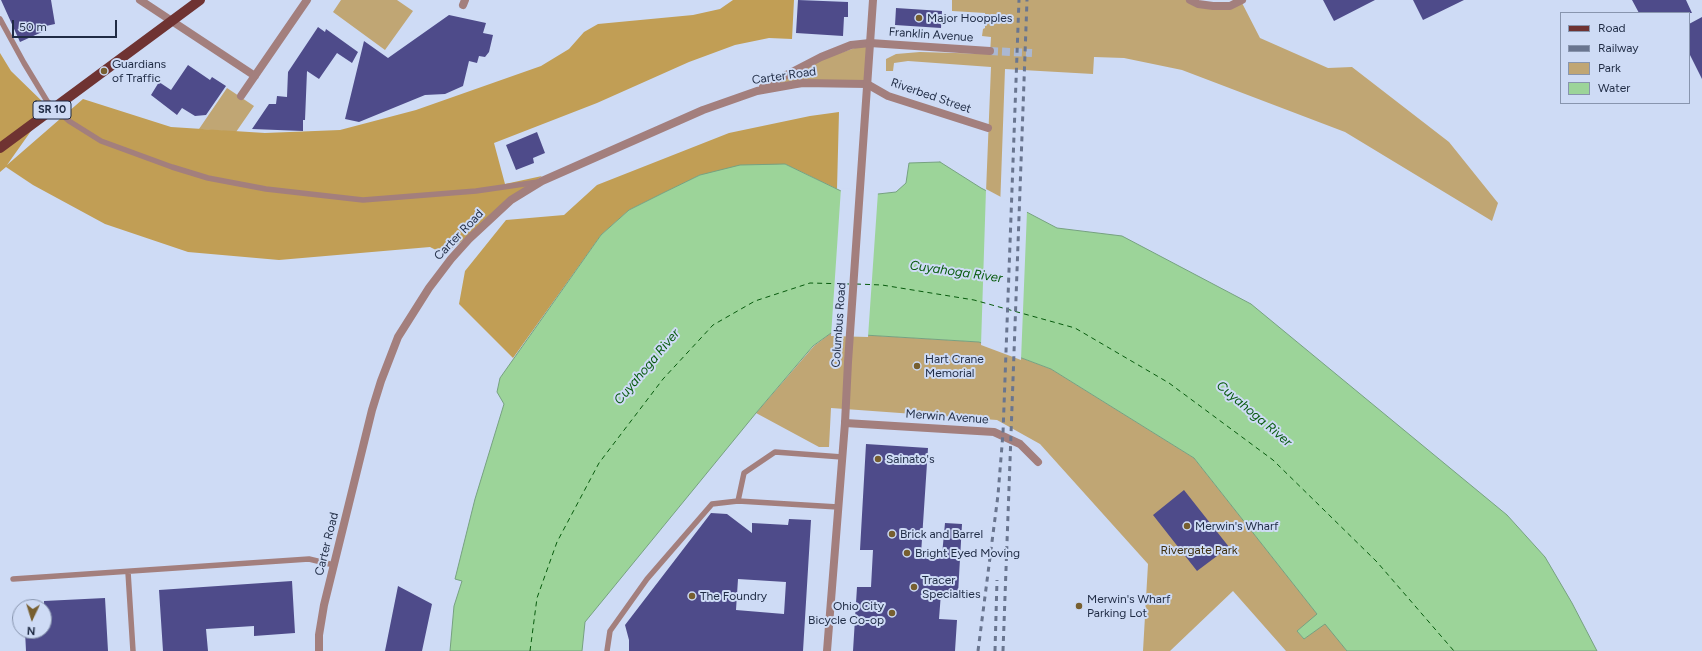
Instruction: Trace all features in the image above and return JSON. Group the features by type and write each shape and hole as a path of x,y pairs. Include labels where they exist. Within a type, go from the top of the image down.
{"main road":[{"name":"SR 10","path":"0,148 200,0"}],"street":[{"path":"140,0 255,76"},
{"path":"241,96 307,0"},
{"name":"Columbus Road","path":"827,651 845,423 873,0"},
{"path":"1194,2 1213,6 1230,6 1242,0"},
{"name":"Franklin Avenue","path":"757,90 821,57 851,45 870,43 990,51"},
{"name":"Carter Road","path":"319,651 319,635 324,605 380,381 398,337 428,288 464,244 511,200 542,181 703,110 757,90 802,83 867,84"},
{"name":"Riverbed Street","path":"867,84 888,96 988,128"},
{"name":"Merwin Avenue","path":"845,423 994,432 1020,444 1038,462"}],"lane":[{"path":"0,19 47,101 68,121 101,141 172,167 208,178 266,189 363,200 476,191 542,181"},
{"path":"738,501 744,473 775,452 842,457"},
{"path":"607,651 610,631 648,579 712,504 738,501 838,507"},
{"path":"13,579 309,559 334,565"},
{"path":"128,572 133,651"}],"green space":[{"path":"341,0 397,0 413,11 385,50 333,12"},
{"name":"Rivergate Park","path":"952,0 1190,0 1213,6 1241,1 1260,38 1328,68 1352,67 1449,142 1498,203 1492,221 1345,132 1182,70 1124,58 1094,57 1093,74 1005,69 995,348 1051,369 1194,458 1318,615 1297,631 1304,639 1325,623 1347,651 1286,651 1233,591 1170,651 1143,651 1148,564 1040,444 997,420 831,408 829,447 819,447 756,413 814,346 831,333 980,342 991,67 908,61 894,63 893,71 886,71 886,59 896,54 920,52 990,54 991,37 982,36 983,29 985,28 985,13 952,11"},
{"path":"870,43 867,84 761,89 822,59"},
{"path":"227,88 254,106 236,132 199,129"}],"shaded area":[{"path":"733,0 794,0 792,39 769,38 735,45 689,62 597,103 494,143 505,184 542,176 511,200 489,221 444,254 430,247 279,260 188,252 105,224 33,185 6,167 0,172 0,53 11,71 48,107 7,165 83,99 171,127 265,133 340,130 416,110 541,66 569,49 584,32 598,24 693,15 720,9"},
{"path":"839,112 837,189 785,164 700,175 629,210 601,235 513,358 459,304 465,271 506,220 564,215 597,185 729,133 810,116"}],"water":[{"name":"Cuyahoga River","path":"940,162 981,188 1057,228 1122,236 1251,304 1507,515 1545,557 1572,603 1597,651 1347,651 1325,624 1304,639 1297,631 1317,614 1194,458 1051,369 979,342 831,333 813,346 756,413 585,622 582,651 450,651 454,606 462,581 455,579 475,499 504,404 497,392 500,378 601,235 629,210 700,175 740,165 785,164 841,191 878,194 896,192 906,183 909,163"}],"pier":[{"path":"841,188 878,192 868,337 831,336"},
{"path":"986,189 1027,211 1021,360 981,345"}],"building":[{"path":"1,0 51,0 55,24 41,27 42,32 20,42"},
{"path":"798,0 848,2 848,17 844,17 843,36 796,33"},
{"path":"1323,0 1375,0 1334,21"},
{"path":"1413,0 1464,0 1423,20"},
{"path":"1632,0 1686,0 1692,13 1690,12 1638,12"},
{"name":"Major Hoopples","path":"896,8 942,11 941,28 895,25"},
{"path":"449,15 486,23 483,33 493,35 489,52 485,57 479,56 477,63 469,61 463,86 445,94 425,95 359,122 345,119 364,41 388,58"},
{"path":"1702,17 1702,79 1690,55 1690,23"},
{"path":"318,27 325,32 326,29 358,52 352,63 337,53 319,79 307,71 305,120 303,120 303,131 252,129 269,104 276,104 277,96 287,97 288,72"},
{"path":"188,65 210,80 212,77 226,86 206,115 195,116 182,108 177,115 151,95 159,82 171,90"},
{"path":"537,132 545,153 533,158 534,163 516,170 506,145"},
{"path":"866,444 928,448 921,554 942,555 945,523 962,524 958,594 941,593 939,619 957,620 955,651 853,651 857,587 871,587 873,550 860,550"},
{"name":"Merwin's Wharf","path":"1184,490 1229,547 1197,571 1153,515"},
{"name":"The Foundry","path":"711,513 727,514 752,533 752,523 788,525 789,519 811,520 803,651 629,651 629,640 625,625","holes":["738,579 786,582 784,614 736,610"]},
{"path":"292,581 295,633 254,636 254,626 206,629 208,651 163,651 159,590"},
{"path":"398,586 432,604 422,651 385,651"},
{"path":"105,598 108,651 26,651 25,639 52,639 52,601"}],"ferry route":[{"path":"530,651 537,598 557,542 599,463 663,379 713,325 755,301 810,283 849,284"},
{"path":"856,284 882,285 974,300 1075,328 1169,383 1273,460 1377,562 1454,651"}],"tunnel":[{"path":"990,51 1032,53"}],"railway":[{"path":"978,651 998,495 1003,433 1019,0"},
{"path":"1003,651 1027,0"},
{"path":"995,651 997,580"}],"place":[{"name":"Major Hoopples","path":"919,18"},
{"name":"Guardians of Traffic","path":"104,71"},
{"name":"Hart Crane Memorial","path":"917,366"},
{"name":"Sainato's","path":"878,459"},
{"name":"Merwin's Wharf","path":"1187,526"},
{"name":"Brick and Barrel","path":"892,534"},
{"name":"Bright Eyed Moving","path":"907,553"},
{"name":"Tracer Specialties","path":"914,587"},
{"name":"The Foundry","path":"692,596"},
{"name":"Merwin's Wharf Parking Lot","path":"1079,606"},
{"name":"Ohio City Bicycle Co-op","path":"892,613"}]}
